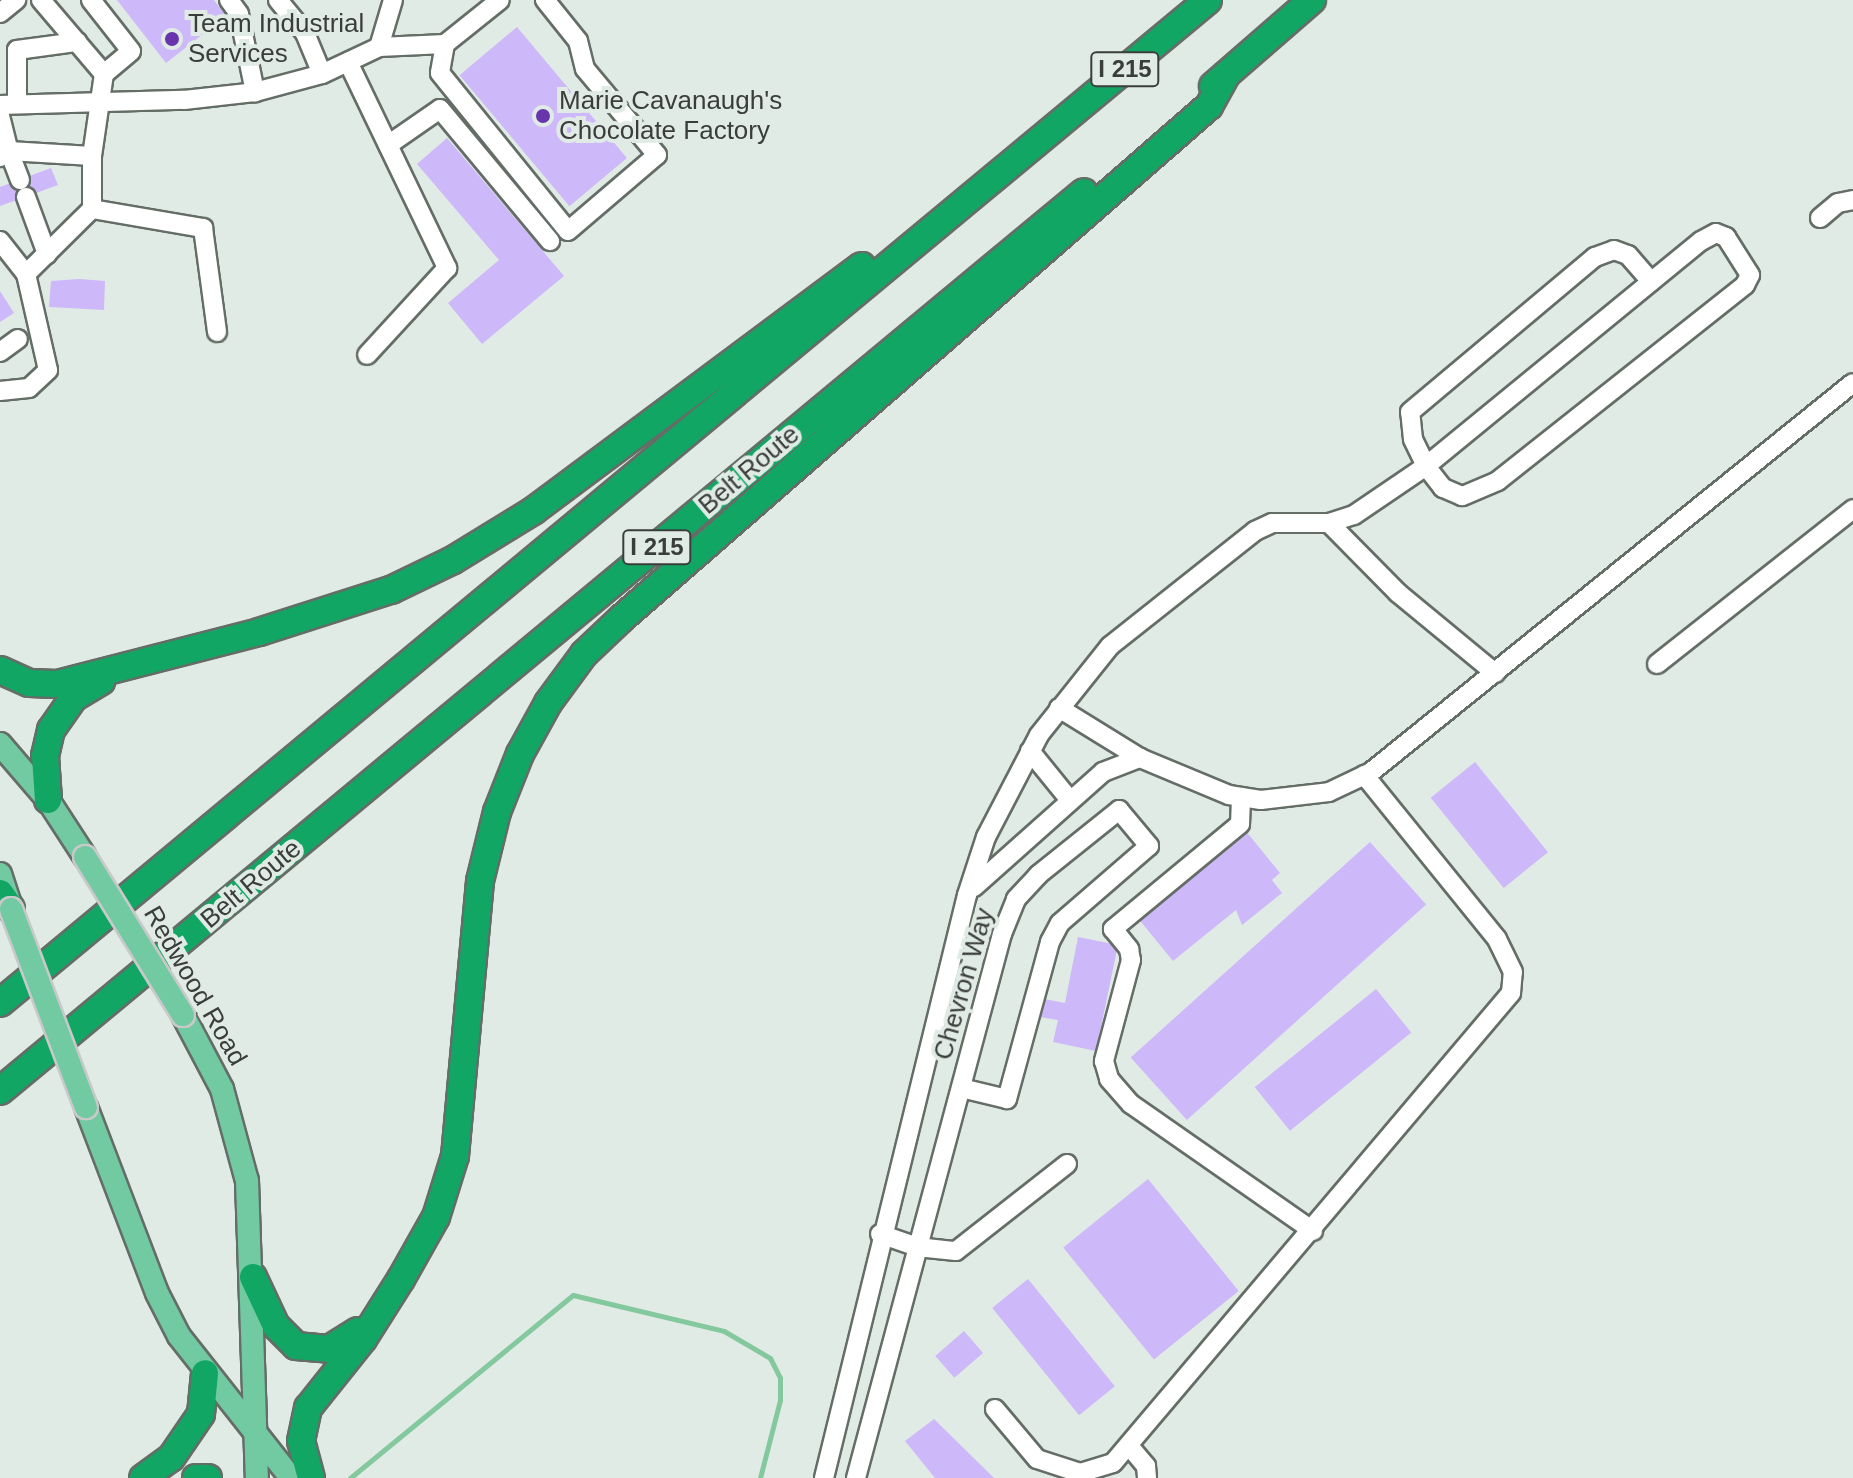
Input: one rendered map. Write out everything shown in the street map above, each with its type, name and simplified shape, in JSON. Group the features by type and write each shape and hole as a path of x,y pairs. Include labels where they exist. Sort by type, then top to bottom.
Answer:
{"highway":[{"name":"I 215","path":"0,1003 1208,0"},
{"name":"Belt Route","path":"0,1091 1226,75 1312,0"},
{"path":"311,1478 301,1441 308,1408 363,1339 436,1217 455,1156 480,881 497,812 520,754 548,703 584,654 622,618 1209,106 1226,75"},
{"path":"0,670 47,685 125,669 391,590 467,552 533,511 951,200 1020,157"},
{"path":"48,800 45,756 58,714 81,691 125,669"},
{"path":"253,1277 278,1330 307,1350 346,1342 388,1298"},
{"path":"143,1478 171,1458 201,1414 205,1373"},
{"path":"196,1478 208,1478"}],"main road":[{"name":"Redwood Road","path":"0,744 48,800 85,857 183,1015 222,1089 241,1148 253,1277 257,1478"},
{"path":"0,874 6,901 157,1293 205,1373 291,1478"}],"street":[{"path":"0,13 16,0"},
{"path":"41,0 104,74"},
{"path":"26,274 92,209 92,156 104,74 131,51 91,0"},
{"path":"229,0 239,14 255,92"},
{"path":"278,0 305,33 322,74"},
{"path":"77,42 17,50 8,103 255,92 322,74 379,47 445,44 500,0"},
{"path":"445,44 440,73 568,231 657,155 585,69 578,41 545,0"},
{"path":"379,47 393,1"},
{"path":"348,62 447,268 367,355"},
{"path":"388,145 440,109 550,241"},
{"path":"0,116 5,154 23,188 47,254"},
{"path":"5,154 92,156"},
{"path":"1820,218 1838,203 1853,200"},
{"path":"92,209 203,228 217,332"},
{"path":"824,1478 880,1234 967,895 986,837 1030,751 1059,708 1110,646 1255,531 1289,520 1329,523 1354,515 1426,466 1651,281 1716,233 1736,247 1750,275 1745,285 1498,481 1462,496 1443,488 1426,466 1410,412 1595,257 1614,250 1628,255 1651,281"},
{"path":"0,241 26,274 48,370 29,388 3,392"},
{"path":"0,352 18,339"},
{"path":"1059,708 1140,758 1196,784 1241,797 1292,799 1329,792 1364,775 1495,673 1853,383"},
{"path":"1657,664 1853,509"},
{"path":"1329,523 1398,593 1495,673"},
{"path":"1030,751 1069,799"},
{"path":"967,895 1069,799 1103,772 1140,758"},
{"path":"995,1409 1037,1459 1080,1473 1108,1471 1511,993 1513,972 1497,939 1364,775"},
{"path":"1241,797 1240,824 1113,929 1131,960 1104,1061 1109,1079 1131,1104 1313,1231"},
{"name":"Chevron Way","path":"856,1478 1002,934 1016,899 1119,810 1149,846 1055,933 1007,1099 961,1088"},
{"path":"880,1234 917,1247 956,1251 1067,1164"},
{"path":"1130,1447 1146,1466 1147,1478"}],"building":[{"name":"Team Industrial Services","path":"117,0 214,0 226,16 166,63"},
{"name":"Marie Cavanaugh's Chocolate Factory","path":"517,27 627,158 569,206 460,75"},
{"path":"447,138 564,276 482,344 448,303 499,260 417,164"},
{"path":"51,168 58,185 0,206 0,187"},
{"path":"51,281 105,281 104,310 49,307"},
{"path":"0,291 14,313 0,322"},
{"path":"1475,762 1548,852 1504,888 1431,798"},
{"path":"1245,830 1280,873 1272,880 1282,893 1242,925 1236,910 1173,961 1137,917"},
{"path":"1370,842 1426,904 1187,1120 1131,1057"},
{"path":"1078,937 1118,945 1096,1051 1053,1042 1058,1020 1040,1017 1044,999 1065,1003"},
{"path":"1376,989 1411,1033 1290,1131 1255,1087"},
{"path":"1148,1179 1239,1291 1154,1360 1063,1248"},
{"path":"1028,1279 1115,1386 1079,1415 992,1308"},
{"path":"964,1331 983,1353 954,1378 935,1356"},
{"path":"934,1419 994,1478 935,1478 905,1441"}],"waterway":[{"path":"350,1478 573,1295 724,1331 770,1358 780,1378 780,1400 760,1478"}],"place":[{"name":"Team Industrial Services","path":"172,39"},
{"name":"Marie Cavanaugh's Chocolate Factory","path":"543,116"}]}
